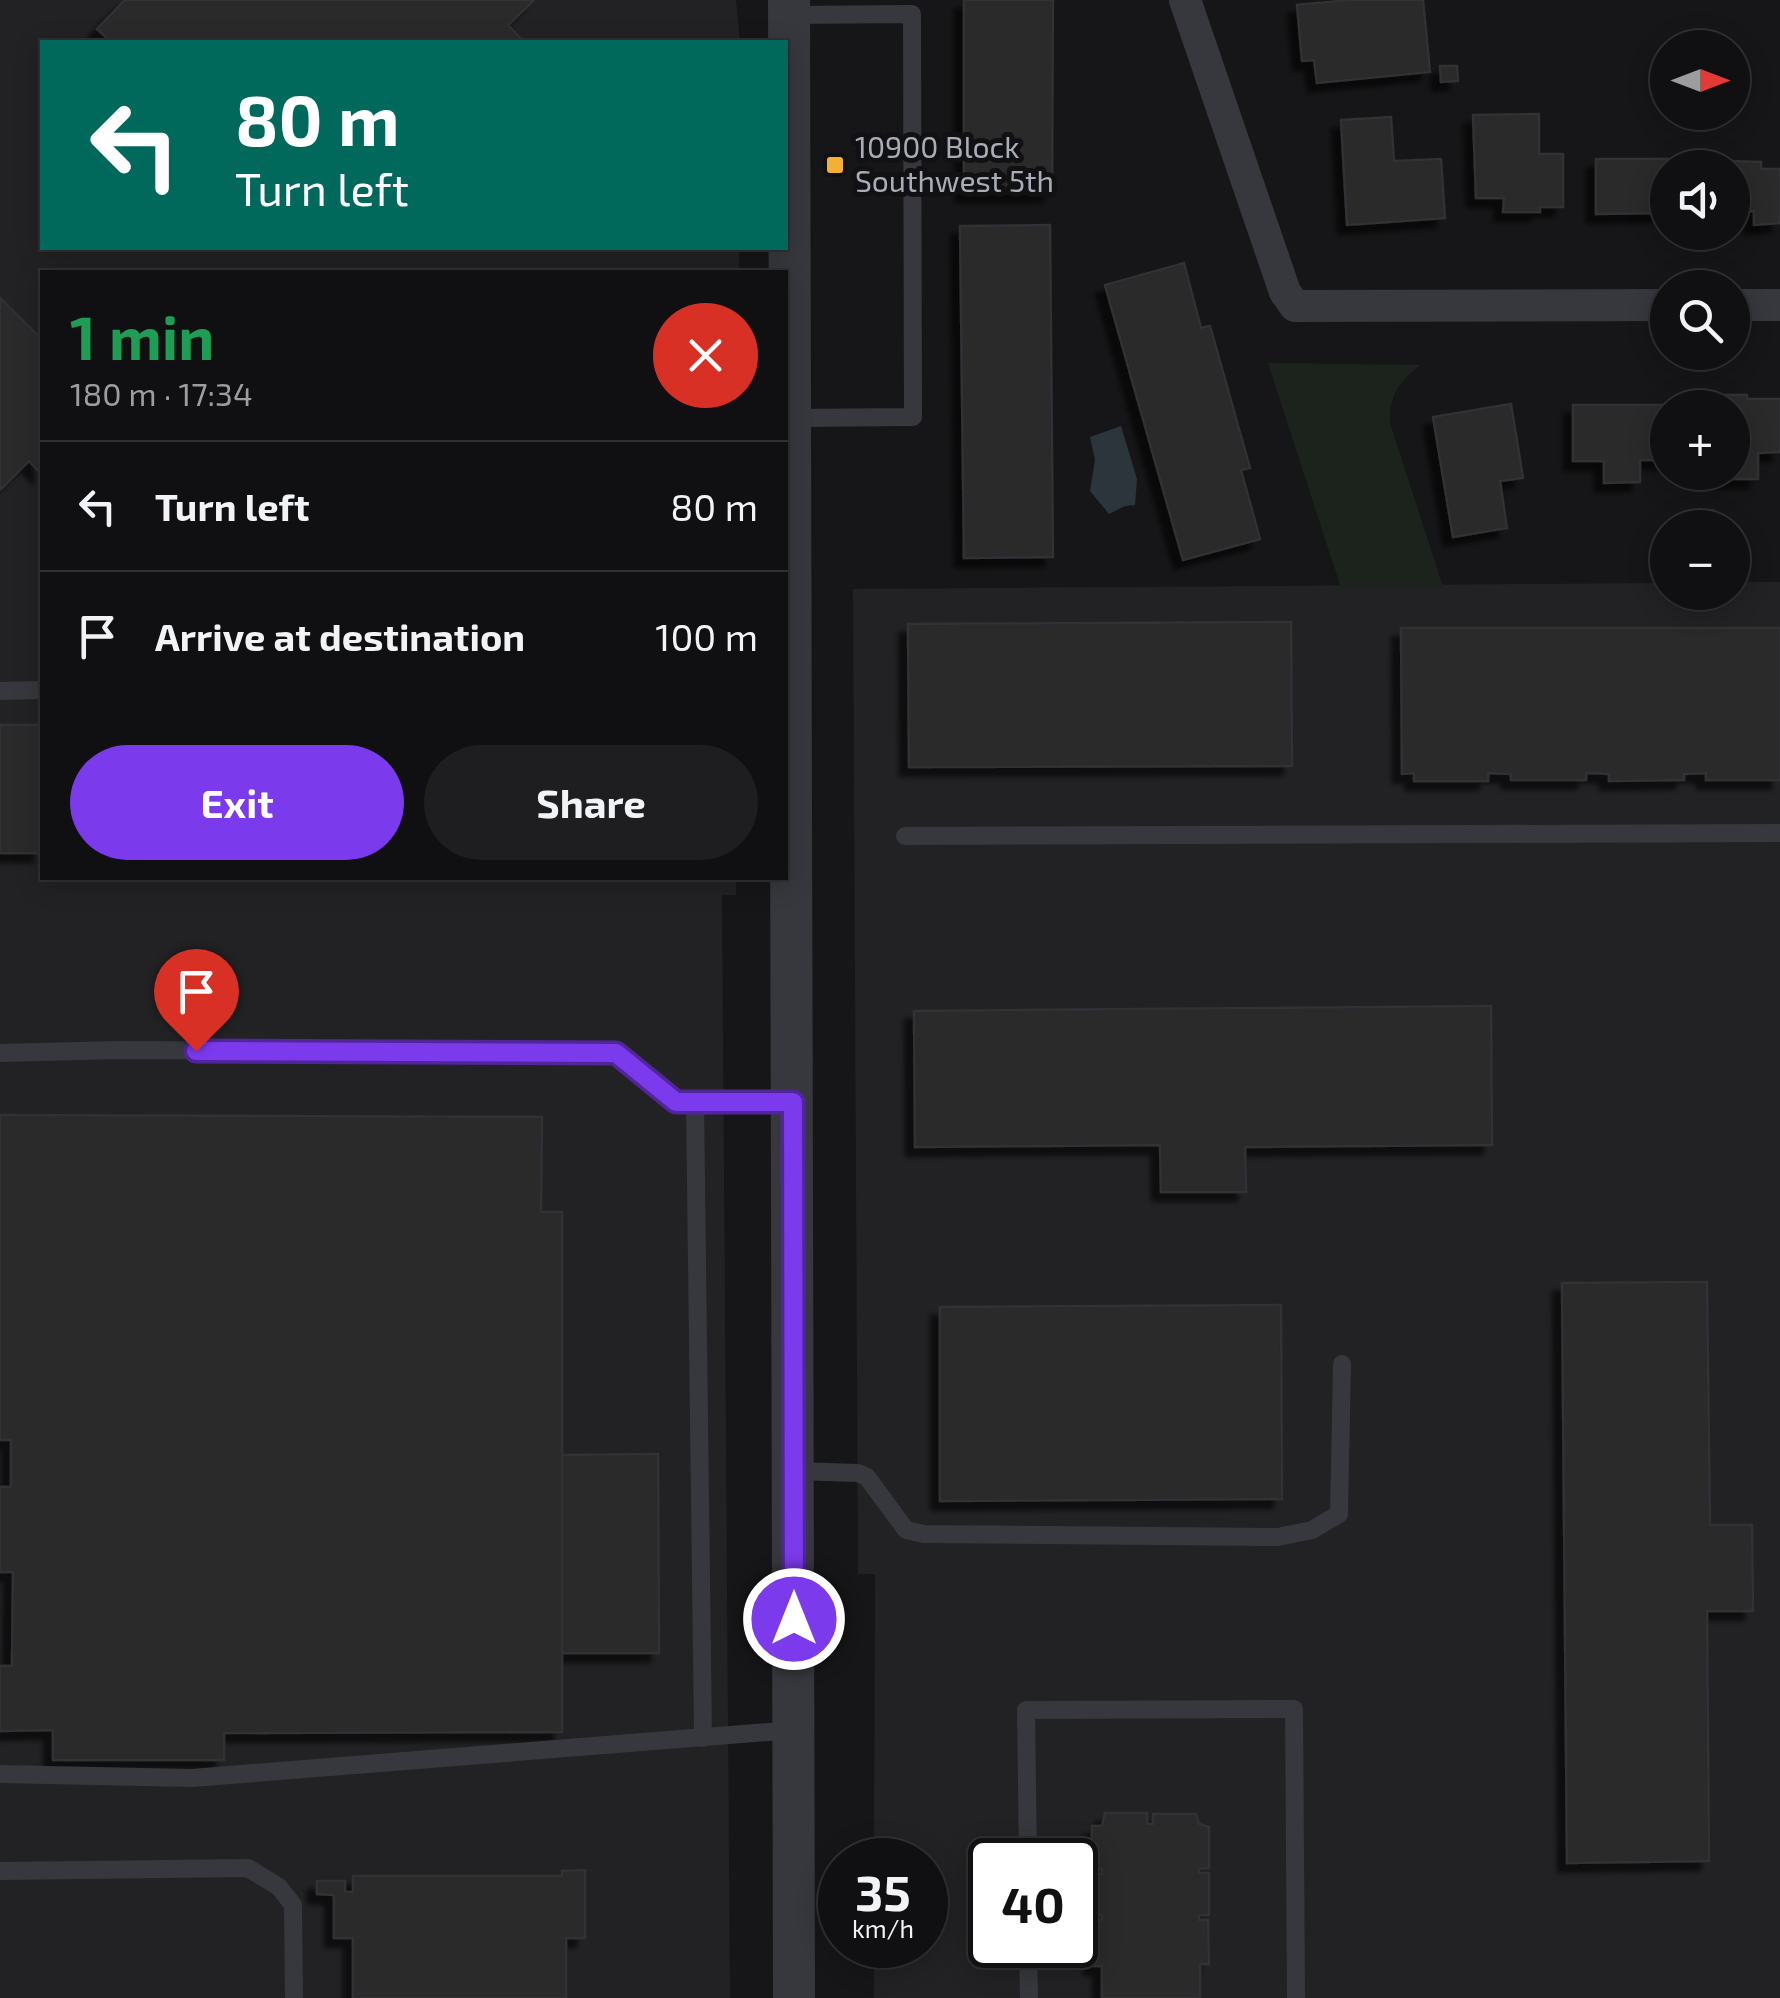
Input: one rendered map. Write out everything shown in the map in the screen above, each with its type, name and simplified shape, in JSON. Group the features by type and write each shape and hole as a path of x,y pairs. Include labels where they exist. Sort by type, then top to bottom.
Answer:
{"street":[{"path":"1186,0 1285,292 1295,306 1650,305"},
{"path":"789,8 794,1998"},
{"path":"1750,305 1780,305"}],"lane":[{"path":"789,8 912,14 913,416 791,418"},
{"path":"0,691 40,690"},
{"path":"905,836 1780,833"},
{"path":"0,1053 616,1053 676,1102 793,1102"},
{"path":"696,1102 703,1738"},
{"path":"794,1472 858,1474 867,1478 906,1530 924,1534 1278,1538 1312,1530 1339,1514 1342,1364"},
{"path":"1028,1838 1026,1710 1294,1709 1296,1998"},
{"path":"0,1774 192,1778 794,1730"},
{"path":"0,1871 248,1868 279,1888 293,1906 294,1998"},
{"path":"1028,1968 1028,1998"}],"shaded area":[{"path":"0,0 736,0 740,40 40,40 40,250 739,250 739,270 40,270 40,880 736,880 736,895 722,895 730,1998 0,1998"},
{"path":"1268,363 1421,365 1397,390 1390,423 1443,587 1341,588"},
{"path":"1121,426 1137,479 1135,505 1109,514 1090,491 1095,460 1090,437"},
{"path":"1750,582 1780,582 1780,1998 874,1998 874,1968 948,1968 948,1838 874,1838 875,1574 858,1574 853,589 1650,583 1650,610 1750,610"}],"building":[{"path":"125,0 534,0 508,25 522,40 109,40 97,29"},
{"path":"964,0 1053,0 1052,193 964,193"},
{"path":"1423,0 1430,72 1317,83 1314,60 1302,61 1297,5"},
{"path":"1440,66 1457,66 1458,81 1441,82"},
{"path":"1539,114 1539,154 1563,154 1563,207 1540,207 1540,212 1503,212 1504,198 1476,198 1473,115"},
{"path":"1391,117 1394,161 1441,159 1445,218 1347,225 1341,120"},
{"path":"1596,159 1650,159 1650,213 1596,214"},
{"path":"1750,162 1761,162 1761,169 1780,169 1780,223 1754,225 1754,211 1750,211"},
{"path":"1050,225 1053,557 964,558 960,226"},
{"path":"1184,263 1201,328 1210,326 1250,468 1241,470 1260,539 1183,560 1105,285"},
{"path":"0,298 40,338 40,473 29,461 0,490"},
{"path":"1750,399 1780,399 1780,452 1758,453 1758,479 1750,479"},
{"path":"1511,404 1523,478 1500,481 1507,528 1453,537 1433,417"},
{"path":"1573,405 1650,405 1650,460 1640,460 1640,482 1604,483 1604,461 1573,461"},
{"path":"1291,622 1292,766 909,767 908,624"},
{"path":"1401,628 1780,628 1780,780 1706,780 1706,773 1684,774 1684,780 1609,781 1609,774 1586,773 1586,780 1511,780 1511,774 1488,773 1488,781 1414,781 1414,773 1402,774"},
{"path":"0,725 40,725 40,853 0,853"},
{"path":"1491,1006 1492,1145 1245,1147 1246,1192 1161,1192 1160,1145 915,1147 914,1011"},
{"path":"0,1115 542,1117 541,1212 562,1212 562,1732 224,1733 224,1760 53,1760 53,1730 0,1731 0,1666 12,1666 13,1572 0,1572 0,1487 11,1487 11,1440 0,1440"},
{"path":"1707,1282 1710,1525 1752,1525 1753,1611 1707,1611 1709,1861 1567,1863 1562,1283"},
{"path":"1281,1305 1282,1499 940,1501 940,1307"},
{"path":"658,1454 659,1653 562,1653 562,1455"},
{"path":"1105,1813 1147,1813 1147,1824 1153,1824 1153,1814 1196,1814 1199,1824 1209,1827 1209,1868 1199,1869 1199,1873 1209,1873 1209,1915 1199,1915 1199,1920 1208,1920 1209,1964 1200,1964 1200,1998 1102,1998 1098,1874 1102,1874 1102,1869 1098,1869 1098,1838 1092,1838 1092,1826 1102,1826"},
{"path":"585,1870 585,1938 566,1938 566,1998 353,1998 353,1938 334,1938 334,1895 317,1894 317,1881 345,1881 345,1892 353,1892 353,1876 562,1876 562,1871"}],"place":[{"name":"10900 Block Southwest 5th","path":"835,165"}],"route":[{"path":"196,1051 616,1053 676,1102 793,1102 794,1619"}]}
